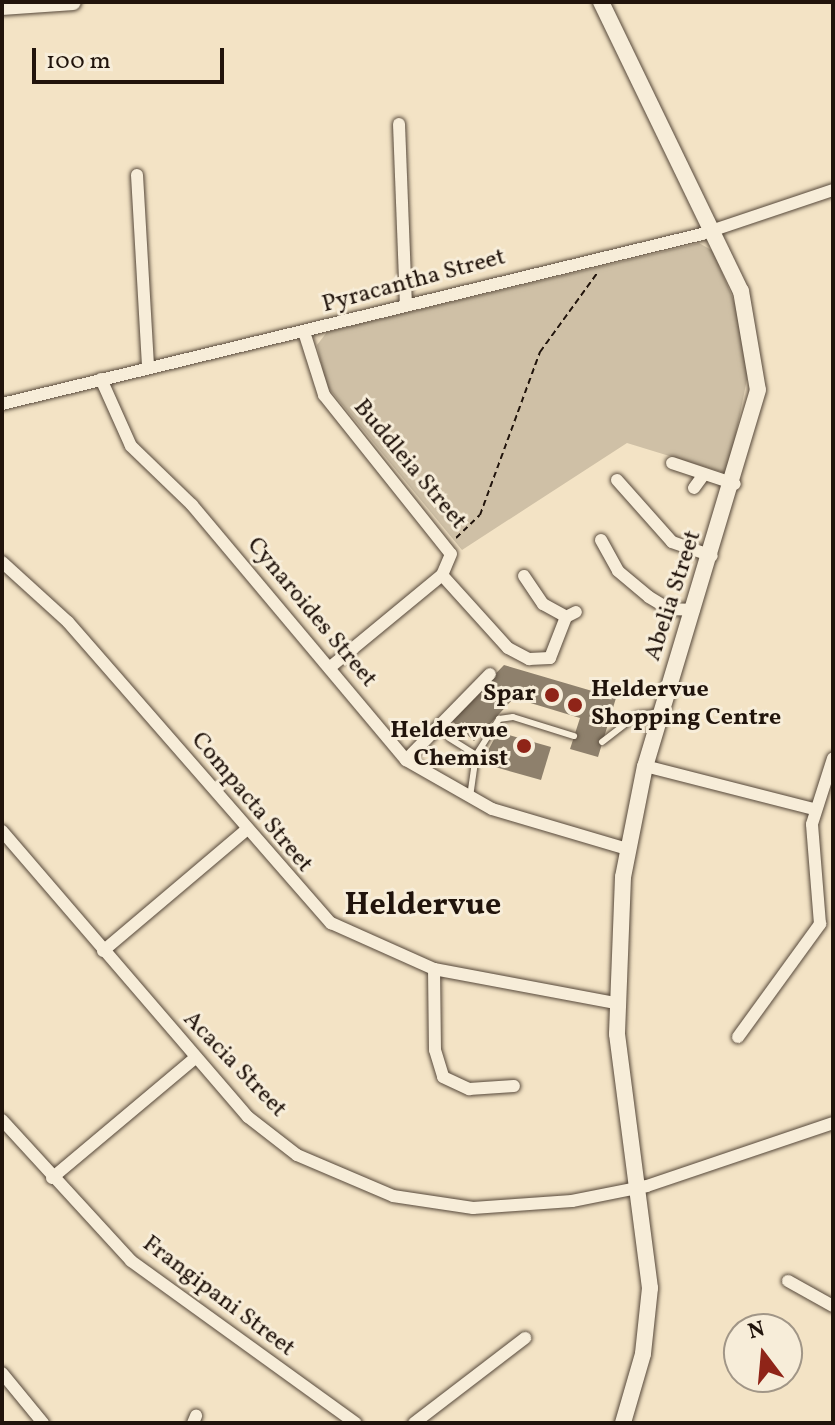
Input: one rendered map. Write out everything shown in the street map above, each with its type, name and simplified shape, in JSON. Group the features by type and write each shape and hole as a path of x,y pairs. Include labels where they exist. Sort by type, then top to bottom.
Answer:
{"street":[{"path":"2,7 73,2"},
{"name":"Abelia Street","path":"601,2 715,230 756,354 754,420 645,766 627,849 616,1003 649,1310 623,1423"},
{"path":"399,124 406,305"},
{"path":"137,175 148,366"},
{"name":"Pyracantha Street","path":"2,404 148,366 305,335 406,305 715,230 833,190"},
{"name":"Buddleia Street","path":"305,335 324,395 449,544 442,575"},
{"name":"Cynaroides Street","path":"101,379 131,446 192,505 406,760 470,799 627,849"},
{"path":"672,463 735,484"},
{"path":"694,488 704,474"},
{"path":"617,480 672,542 712,556"},
{"path":"601,540 618,571 649,597 669,609 694,610"},
{"name":"Compacta Street","path":"2,562 68,622 245,831 331,923 434,969 616,1003"},
{"path":"329,668 442,575 508,648 529,659 553,655 571,615 543,604 524,576"},
{"path":"406,760 490,674"},
{"path":"738,1037 827,926 813,901 814,809 833,758"},
{"path":"645,766 814,809"},
{"name":"Acacia Street","path":"2,831 194,1059 248,1117 297,1155 393,1196 473,1208 636,1189 833,1123"},
{"path":"103,951 245,831"},
{"path":"434,969 439,1071 469,1089 514,1086"},
{"path":"52,1178 194,1059"},
{"name":"Frangipani Street","path":"2,1120 110,1243 178,1301 356,1423"},
{"path":"788,1281 833,1306"},
{"path":"414,1423 525,1338"},
{"path":"2,1373 43,1423"}],"lane":[{"path":"602,742 637,715 661,713"},
{"path":"470,799 476,755 508,716 574,736"},
{"path":"449,738 476,755"}],"path":[{"path":"449,544 480,515 540,352 610,256"}],"shaded area":[{"path":"699,243 713,251 736,306 748,374 728,474 627,443 462,550 326,385 317,345 327,332"}],"building":[{"name":"Heldervue Shopping Centre","path":"504,665 616,698 598,757 570,749 580,718 514,698 474,741 451,720"},
{"path":"498,732 551,747 541,780 481,763"}],"place":[{"name":"Spar","path":"552,695"},
{"name":"Heldervue Shopping Centre","path":"575,705"},
{"name":"Heldervue Chemist","path":"524,746"}],"district":[{"name":"Heldervue","path":"423,906"}]}
